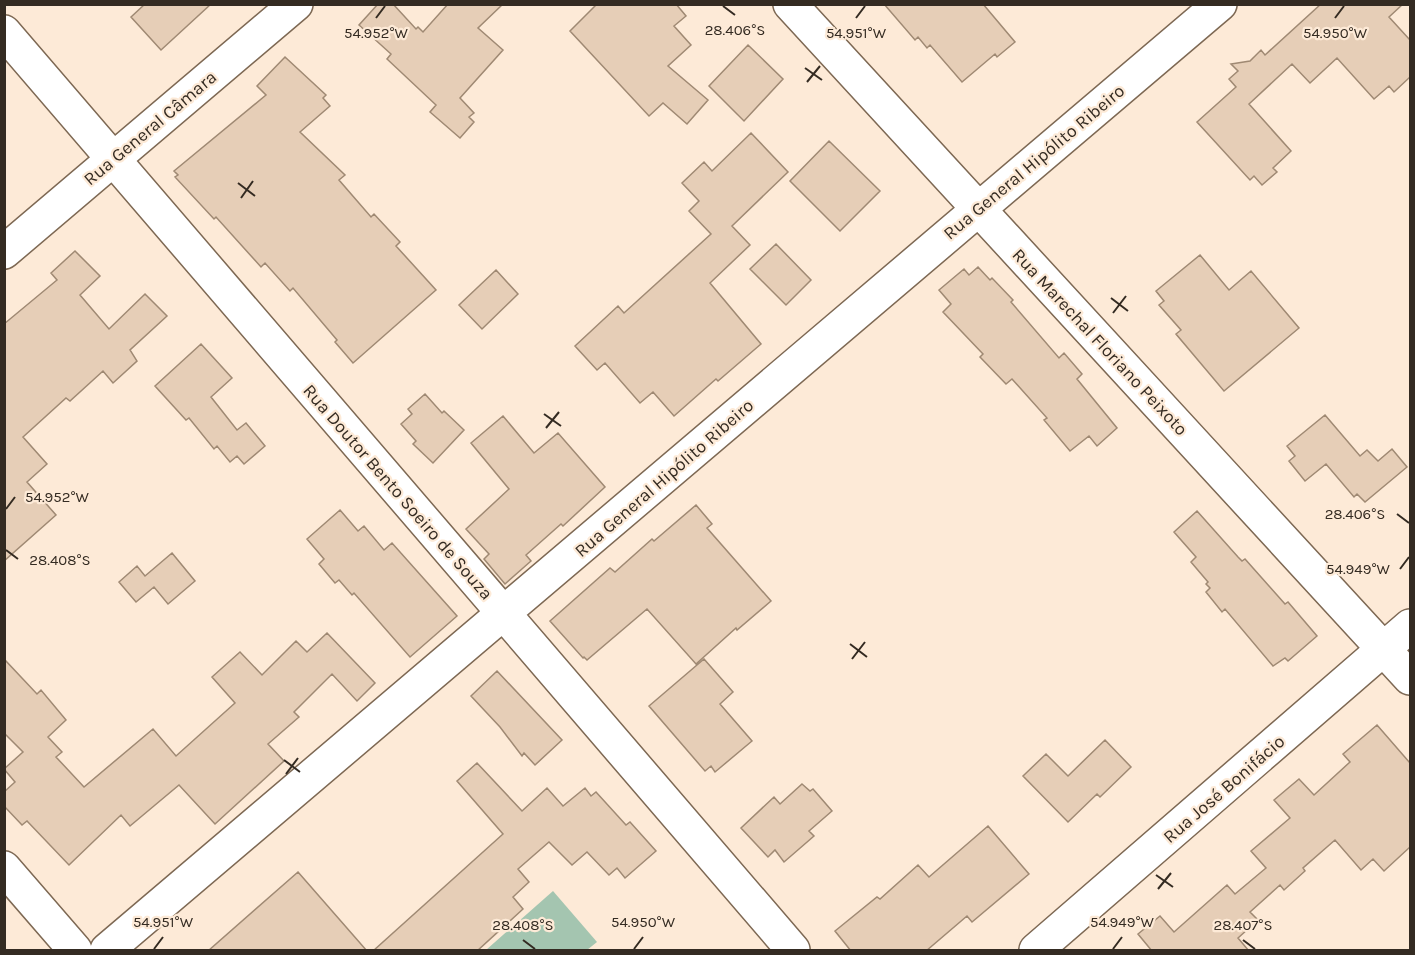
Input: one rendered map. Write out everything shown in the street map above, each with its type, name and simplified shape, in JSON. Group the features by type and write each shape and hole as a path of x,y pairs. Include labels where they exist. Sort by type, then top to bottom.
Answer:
{"street":[{"name":"Rua General Câmara","path":"4,252 296,4"},
{"name":"Rua Marechal Floriano Peixoto","path":"790,4 1410,678"},
{"name":"Rua General Hipólito Ribeiro","path":"108,951 1220,4"},
{"name":"Rua Doutor Bento Soeiro de Souza","path":"4,32 793,951"},
{"name":"Rua José Bonifácio","path":"1036,951 1410,626"},
{"path":"4,868 75,951"}],"green space":[{"path":"553,891 597,942 587,950 486,950"}],"building":[{"path":"145,4 211,4 161,50 131,17"},
{"path":"378,4 393,4 416,29 418,27 423,32 448,4 503,4 478,28 503,50 460,98 474,113 469,117 474,122 460,138 430,112 436,105 387,59 391,54 359,25"},
{"path":"597,4 676,4 686,16 674,26 691,45 668,66 708,100 687,124 663,103 649,116 570,31"},
{"path":"884,4 983,4 1015,42 997,57 995,54 962,82 930,45 927,48 918,37 915,40"},
{"path":"1321,4 1403,4 1389,17 1410,40 1410,77 1394,92 1389,86 1374,99 1337,58 1310,83 1292,64 1249,104 1291,151 1273,168 1277,172 1262,185 1254,176 1250,180 1197,122 1236,87 1229,79 1238,71 1231,64 1250,61 1261,50 1265,55"},
{"path":"748,45 783,79 744,121 709,86"},
{"path":"285,57 326,95 323,98 330,106 300,132 345,175 339,180 371,217 374,214 400,242 396,246 436,290 353,363 335,342 337,340 293,288 290,291 265,263 261,267 216,217 214,219 175,177 178,175 174,171 266,95 257,86"},
{"path":"751,133 788,172 732,226 750,245 710,283 761,344 674,416 653,392 640,403 605,363 597,370 575,346 618,306 624,313 711,234 689,211 699,201 682,183 704,162 712,171"},
{"path":"829,141 880,191 840,231 790,181"},
{"path":"776,244 811,280 786,305 750,269"},
{"path":"75,251 100,276 80,295 109,329 145,294 167,316 130,350 137,361 113,383 103,371 70,401 66,398 23,437 47,464 27,482 56,515 4,561 4,324 57,280 51,273"},
{"path":"1200,255 1229,290 1251,271 1299,328 1224,391 1176,334 1181,330 1159,305 1164,301 1156,291"},
{"path":"978,267 1013,300 1011,302 1059,358 1064,353 1082,374 1077,379 1117,428 1097,446 1089,436 1070,451 1044,420 1047,418 1012,379 1006,384 980,357 983,354 943,312 951,304 939,290 964,269 969,275"},
{"path":"496,270 518,294 482,329 459,305"},
{"path":"201,344 232,378 211,397 237,430 246,423 265,446 244,464 237,456 230,462 217,446 214,449 189,418 186,420 155,386"},
{"path":"425,394 442,413 444,411 464,430 433,463 413,444 416,441 401,424 412,414 408,409"},
{"path":"1325,415 1360,456 1367,450 1378,461 1392,449 1407,467 1365,502 1357,494 1354,497 1326,464 1305,481 1289,461 1295,456 1287,446"},
{"path":"503,416 534,453 558,433 605,487 563,526 561,524 526,555 531,561 505,584 484,559 489,554 466,529 509,489 471,443"},
{"path":"696,505 712,524 707,528 771,601 737,630 736,628 696,664 647,609 587,660 583,658 550,621 610,568 615,572 652,539 654,541"},
{"path":"340,510 358,531 364,526 384,550 392,543 457,616 410,657 354,593 352,595 339,580 335,583 319,564 324,559 307,539"},
{"path":"1197,511 1242,561 1245,559 1285,604 1288,602 1317,636 1288,661 1285,658 1273,666 1225,609 1222,612 1206,592 1210,588 1206,584 1208,582 1191,562 1196,557 1174,532"},
{"path":"172,553 195,581 168,604 154,587 136,602 119,582 137,566 145,576"},
{"path":"327,633 375,683 357,701 332,674 294,712 299,717 268,744 284,761 215,824 179,785 130,826 121,815 69,865 27,821 22,825 4,806 4,792 15,782 4,769 23,752 4,733 4,659 37,694 41,690 66,720 48,737 62,752 56,757 84,787 153,729 176,756 235,703 212,677 240,652 262,675 296,641 307,652"},
{"path":"704,659 733,692 720,704 752,741 715,772 711,766 705,771 649,706"},
{"path":"497,671 562,740 535,765 524,753 522,756 500,727 471,696"},
{"path":"1377,725 1410,763 1410,847 1384,871 1373,859 1361,870 1335,840 1303,868 1305,871 1284,890 1280,885 1250,912 1258,920 1238,938 1249,951 1152,951 1138,934 1160,916 1174,932 1227,885 1235,894 1266,868 1251,851 1290,818 1274,800 1299,779 1314,795 1350,762 1343,754"},
{"path":"1105,740 1131,767 1100,797 1097,794 1068,822 1023,776 1046,754 1068,776"},
{"path":"477,763 522,811 547,788 563,806 585,788 591,796 596,792 626,825 630,822 656,851 625,878 617,868 609,875 587,852 572,865 549,842 518,869 529,882 513,897 523,909 477,951 373,951 503,834 457,781"},
{"path":"802,784 810,791 813,789 832,811 809,831 814,836 784,862 775,850 768,857 741,828 774,797 780,804"},
{"path":"988,826 1029,874 972,922 967,916 926,951 851,951 835,931 877,897 880,899 918,865 929,877"},
{"path":"298,872 367,951 208,951"}]}
